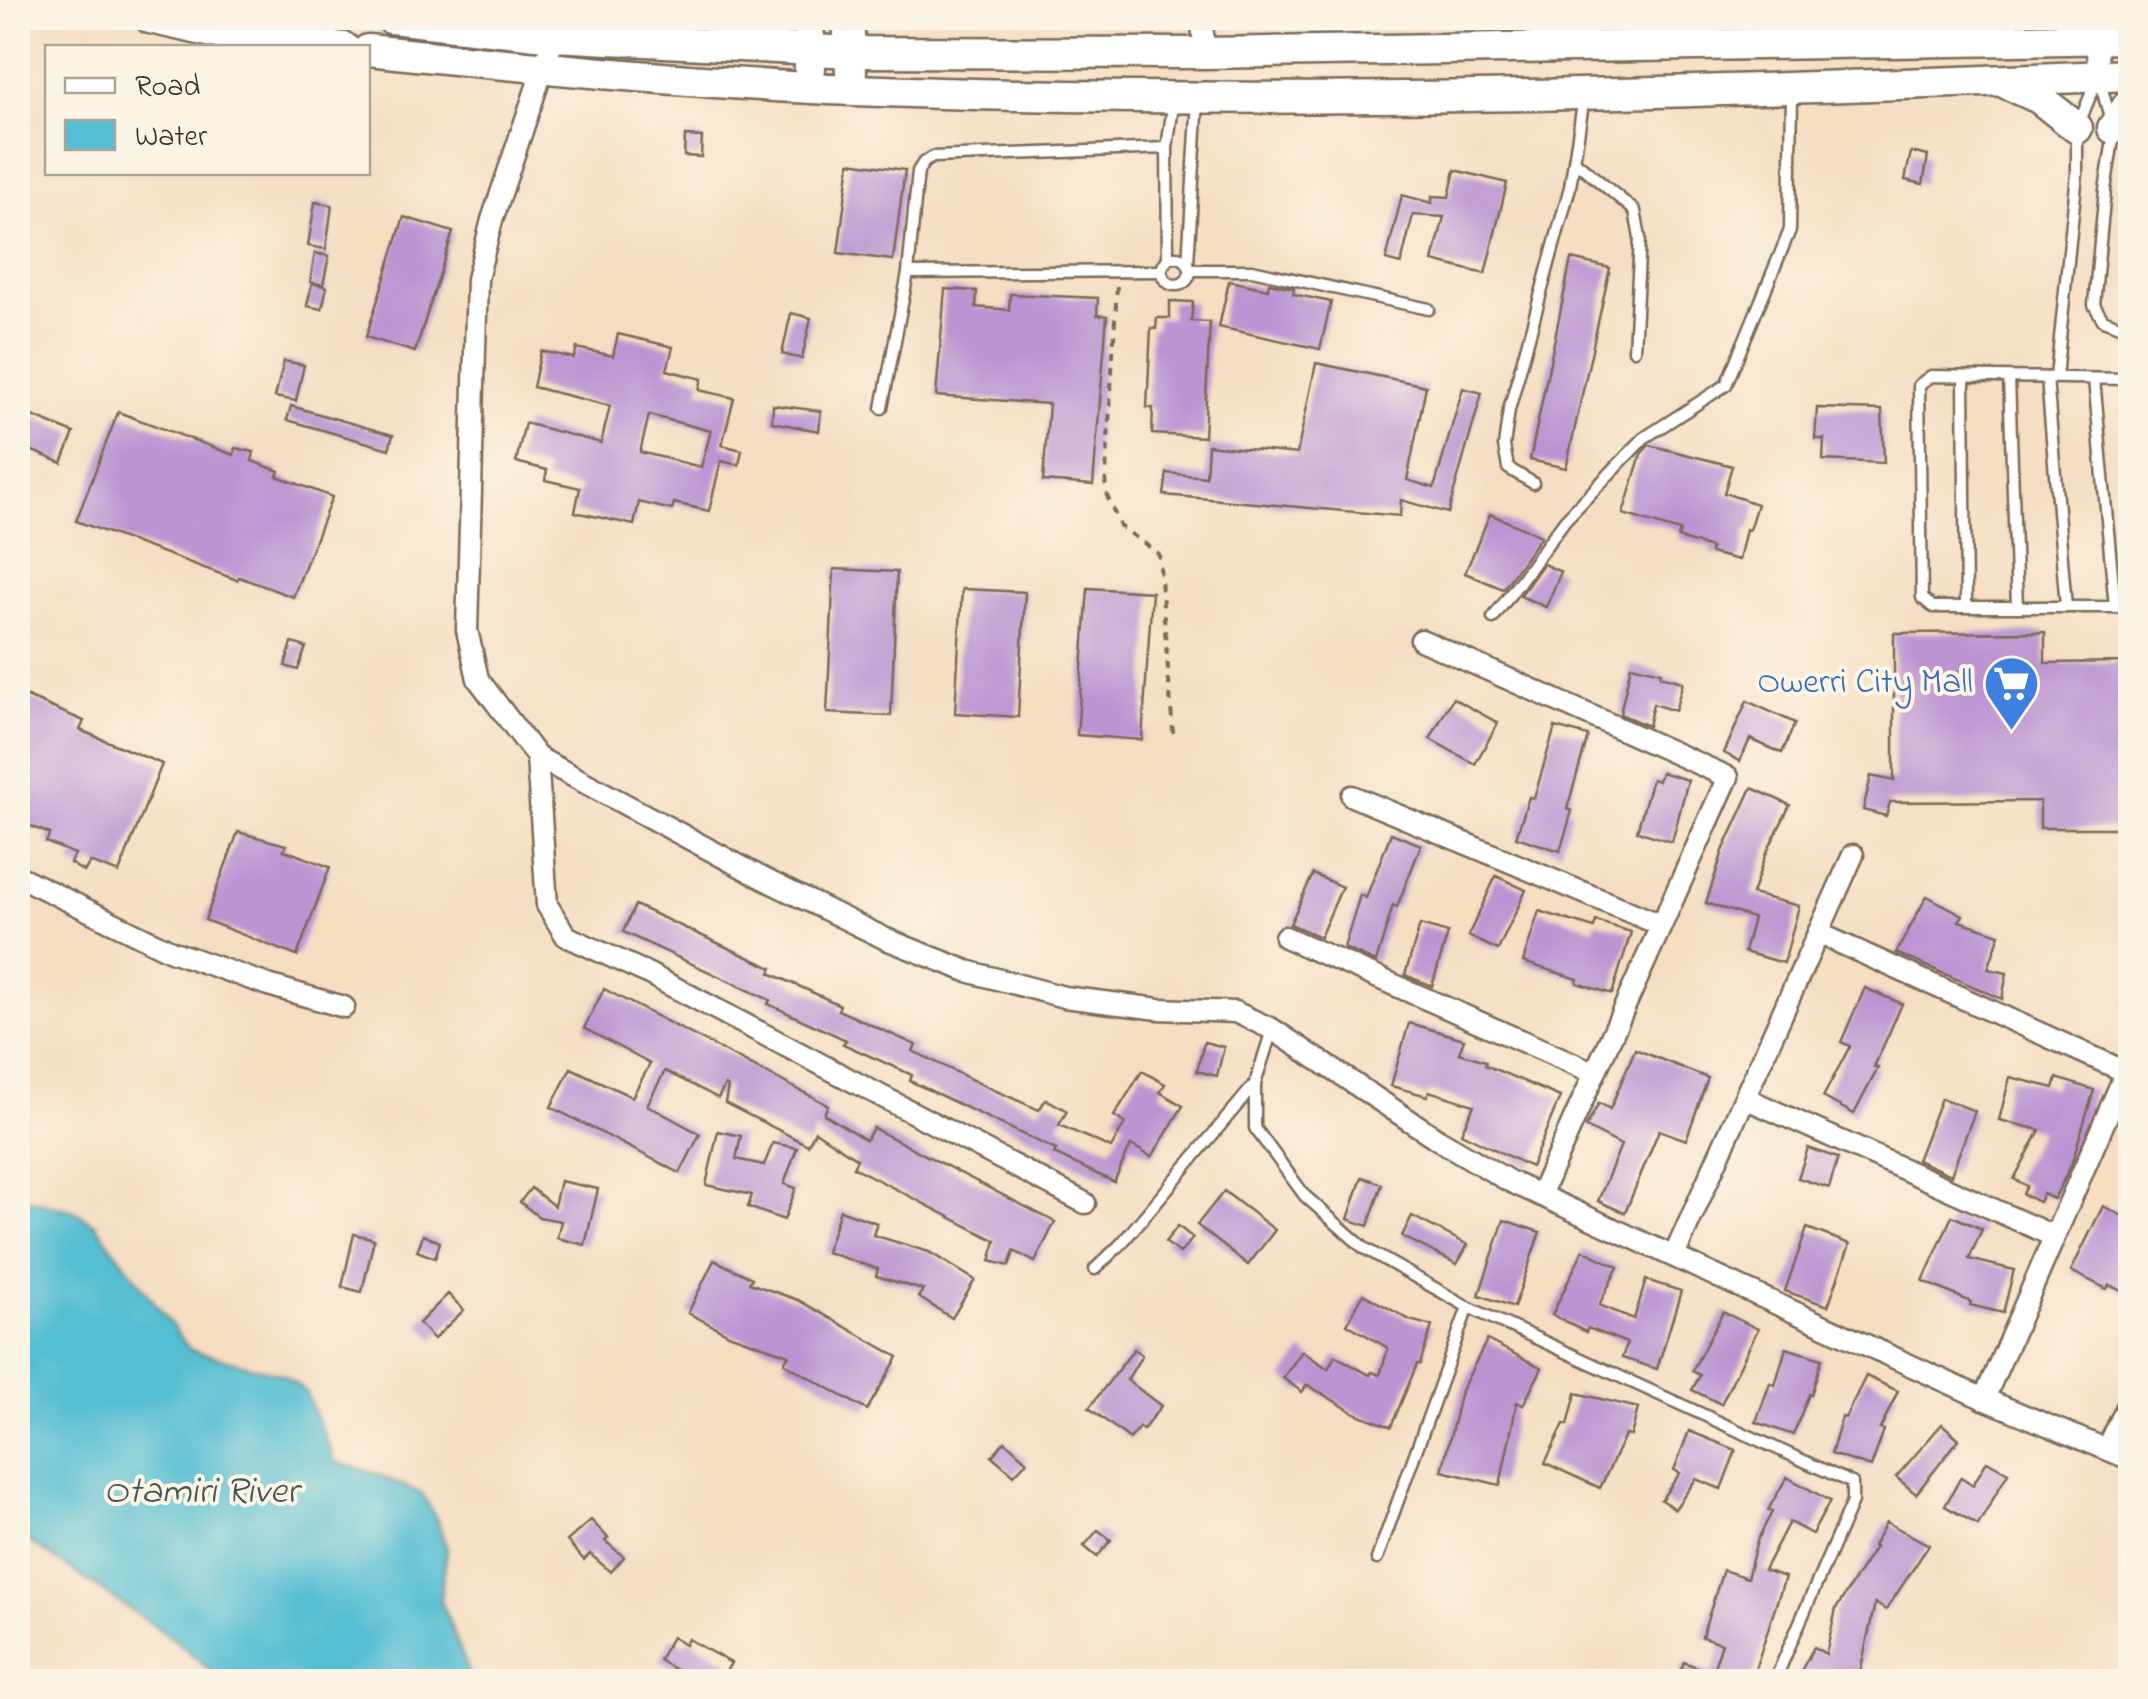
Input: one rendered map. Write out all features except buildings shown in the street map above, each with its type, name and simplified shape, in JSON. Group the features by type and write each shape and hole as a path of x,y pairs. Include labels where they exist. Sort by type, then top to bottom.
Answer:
{"main road":[{"path":"150,18 226,35 317,45"},
{"path":"391,18 554,36 851,52 1204,53 2014,42 2096,28 2130,38"},
{"path":"808,18 811,87"},
{"path":"848,18 851,90"},
{"path":"2014,42 2054,18"},
{"path":"370,50 851,90 1186,98 1792,88 2130,75"},
{"path":"1997,79 2038,98 2077,128"}],"street":[{"path":"1202,18 1204,53"},
{"path":"2096,28 2098,76"},
{"path":"554,36 492,220 477,279 466,630 478,679 537,756 783,888 886,939 968,971 1064,997 1159,1009 1236,1012 1272,1029 1439,1140 1540,1195 1984,1399 2130,1459"},
{"path":"1422,640 1728,777 1540,1195"},
{"path":"537,756 547,906 566,936 664,982 1085,1203"},
{"path":"1352,796 1661,924"},
{"path":"1674,1256 1853,855"},
{"path":"18,876 171,951 268,985 344,1006"},
{"path":"1818,933 2126,1072 1984,1399"},
{"path":"1286,937 1594,1073"},
{"path":"1745,1098 2053,1236"},
{"path":"2107,1449 2130,1401"}],"lane":[{"path":"2098,76 2122,115 2094,305 2103,320 2130,330"},
{"path":"2066,607 2051,378 2077,174 2077,128 2098,76"},
{"path":"1494,618 1565,520 1644,438 1726,385 1790,230 1792,88"},
{"path":"1533,482 1508,468 1504,446 1509,410 1576,162 1585,91"},
{"path":"1168,259 1167,148 1186,98"},
{"path":"1160,270 1164,279 1177,285 1184,283 1189,266 1186,98"},
{"path":"882,408 908,273 918,171 924,162 933,156 1167,148"},
{"path":"1576,162 1634,212 1640,238 1634,350"},
{"path":"1160,270 1175,256 1189,266 1252,270 1429,309"},
{"path":"908,273 1160,270"},
{"path":"2130,379 1931,376 1919,385 1922,598 1933,607 2130,608"},
{"path":"1964,378 1966,606"},
{"path":"2010,378 2017,607"},
{"path":"2094,379 2116,606"},
{"path":"1272,1029 1256,1084 1255,1128 1305,1196 1364,1248 1468,1307 1852,1483 1852,1502 1774,1682"},
{"path":"1095,1269 1121,1244 1256,1084"},
{"path":"1377,1560 1468,1307"}],"path":[{"path":"1118,272 1105,491 1120,526 1159,554 1173,734"}],"water":[{"name":"Otamiri River","path":"18,1197 74,1211 95,1224 190,1350 284,1375 305,1391 335,1462 374,1473 422,1494 447,1549 440,1599 470,1681 222,1681 174,1639 18,1534"}],"place":[{"name":"Owerri City Mall","path":"2012,732"}]}
